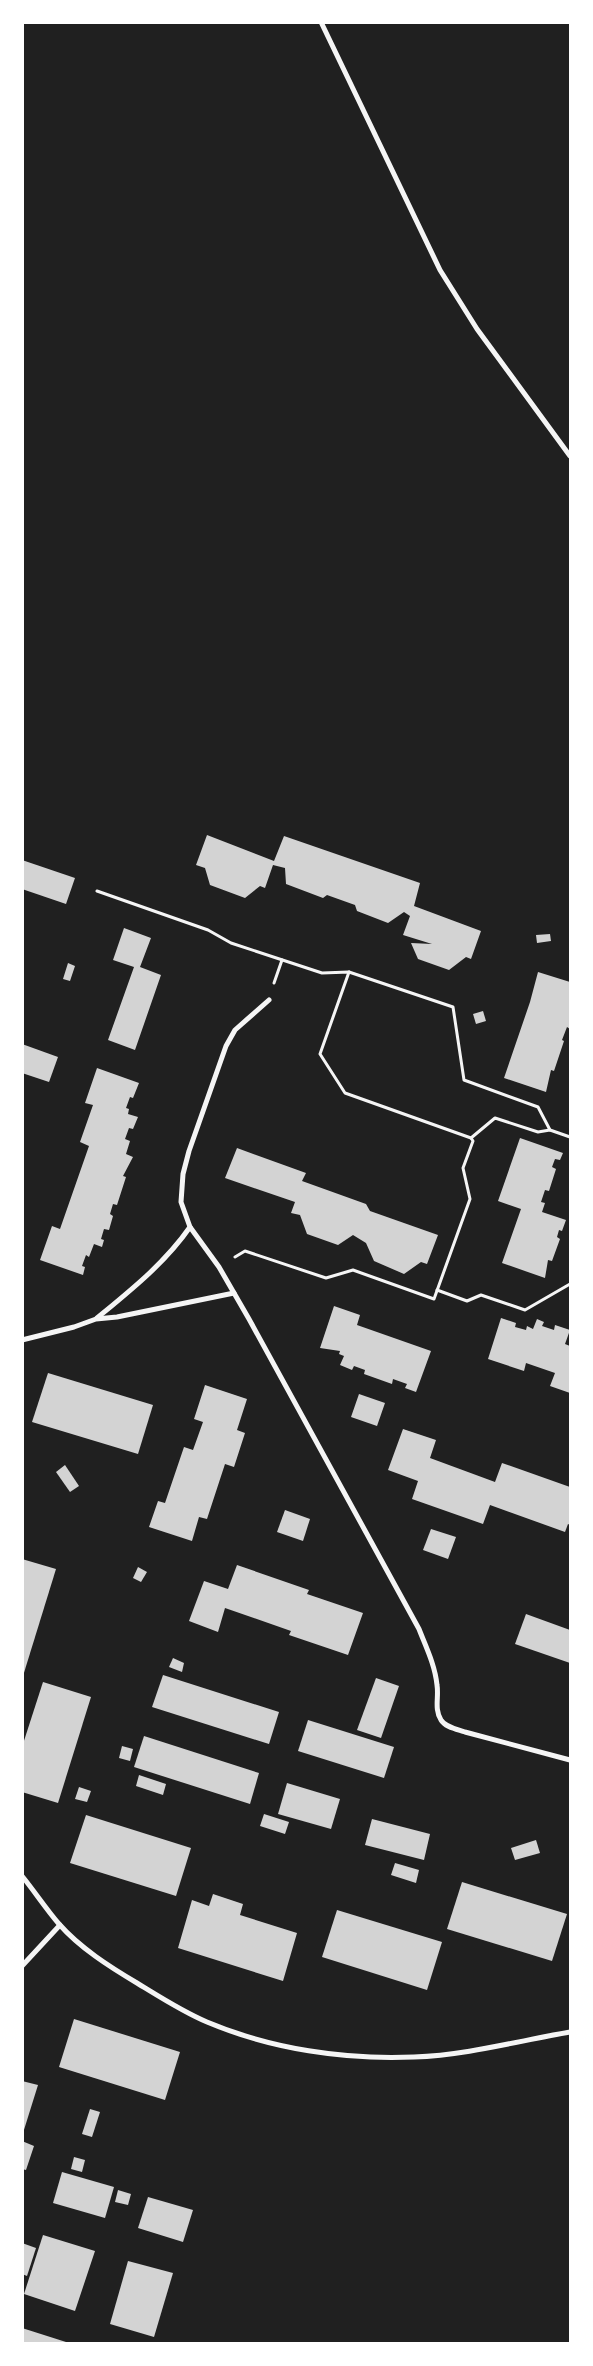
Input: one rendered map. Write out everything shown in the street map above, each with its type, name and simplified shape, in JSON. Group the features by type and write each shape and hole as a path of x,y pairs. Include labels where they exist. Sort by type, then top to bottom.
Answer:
{"street":[{"path":"321,22 440,270 477,329 570,456"},
{"path":"269,1000 235,1030 226,1046 203,1109 183,1174 181,1202 190,1227 219,1266 419,1629 432,1660 437,1686 436,1705 441,1720 448,1726 464,1732 570,1760"},
{"path":"96,1319 142,1281 176,1247 190,1227"},
{"path":"22,1340 74,1327 96,1319 117,1317 234,1293"},
{"path":"22,1876 60,1925 94,1955 182,2010 221,2028 280,2044 332,2054 370,2058 455,2054 570,2032"},
{"path":"22,1966 60,1925"}],"path":[{"path":"97,891 208,930 231,943 322,973 348,972 452,1007 464,1080 538,1107 550,1130"},
{"path":"348,972 320,1054 345,1093 471,1138"},
{"path":"471,1138 495,1118 538,1132 550,1130 570,1137"},
{"path":"219,1266 245,1251 326,1278 353,1270 434,1299 470,1199 463,1168 472,1141 471,1138"},
{"path":"437,1290 467,1301 481,1295 525,1310 570,1284"}],"shaded area":[{"path":"23,23 570,23 570,2343 23,2344"}],"building":[{"path":"207,835 274,861 284,836 420,883 414,906 481,931 471,959 466,957 449,970 418,959 411,943 432,944 403,935 410,916 404,912 388,923 357,911 355,905 327,895 323,898 286,884 285,868 273,865 265,888 260,886 245,898 210,885 205,868 196,865"},
{"path":"22,860 75,878 66,904 22,889"},
{"path":"124,928 151,938 140,967 161,975 135,1050 108,1040 134,967 113,960"},
{"path":"550,934 551,941 537,943 536,935"},
{"path":"68,963 75,966 70,981 63,979"},
{"path":"538,972 570,982 570,1029 567,1027 554,1071 551,1070 546,1092 504,1078 530,1002"},
{"path":"483,1011 486,1021 476,1024 473,1014"},
{"path":"22,1044 58,1057 49,1082 22,1073"},
{"path":"97,1068 139,1083 133,1098 130,1097 126,1108 129,1109 128,1114 138,1117 133,1129 129,1128 125,1139 130,1141 126,1154 133,1157 123,1176 126,1177 117,1205 113,1204 110,1214 113,1216 109,1230 104,1229 101,1239 104,1240 102,1247 94,1244 89,1257 86,1255 82,1266 85,1267 83,1275 40,1260 52,1226 60,1229 89,1146 80,1142 93,1105 85,1103"},
{"path":"520,1138 563,1153 560,1160 555,1159 552,1167 556,1169 549,1191 545,1190 541,1202 545,1203 542,1212 566,1220 562,1231 559,1230 557,1237 560,1239 552,1261 548,1260 545,1278 502,1263 521,1209 498,1201"},
{"path":"237,1148 306,1173 302,1181 366,1204 370,1211 438,1235 427,1264 421,1262 404,1274 374,1261 366,1243 353,1235 338,1245 307,1234 300,1215 291,1213 295,1202 225,1178"},
{"path":"334,1306 360,1315 357,1325 431,1351 416,1392 405,1388 407,1384 393,1379 392,1384 364,1374 365,1370 354,1366 352,1370 340,1365 344,1356 339,1354 340,1351 320,1348"},
{"path":"501,1318 516,1323 515,1327 526,1330 527,1326 533,1329 537,1319 544,1322 542,1326 554,1330 555,1325 570,1330 565,1344 570,1346 570,1393 550,1386 555,1373 526,1363 524,1371 488,1359"},
{"path":"48,1373 153,1405 138,1454 32,1422"},
{"path":"205,1385 247,1399 237,1430 245,1433 234,1467 225,1464 207,1519 199,1517 192,1541 149,1527 158,1501 165,1503 184,1447 193,1450 203,1422 194,1419"},
{"path":"359,1394 385,1403 377,1426 351,1417"},
{"path":"403,1429 436,1440 430,1458 495,1482 502,1463 570,1487 570,1525 568,1524 565,1532 490,1505 483,1524 412,1499 418,1481 388,1470"},
{"path":"65,1465 79,1486 70,1492 56,1472"},
{"path":"285,1510 310,1519 303,1541 277,1532"},
{"path":"431,1529 456,1537 448,1559 423,1550"},
{"path":"22,1559 56,1569 23,1676 22,1676"},
{"path":"237,1565 309,1590 307,1594 363,1613 348,1655 289,1635 291,1631 225,1608 218,1632 189,1621 204,1581 228,1589"},
{"path":"138,1567 147,1572 141,1582 133,1578"},
{"path":"526,1614 570,1630 570,1663 515,1644"},
{"path":"173,1658 184,1663 182,1672 169,1667"},
{"path":"163,1675 279,1712 269,1744 152,1707"},
{"path":"376,1678 399,1686 381,1738 357,1730"},
{"path":"43,1682 91,1697 58,1803 22,1792 22,1747"},
{"path":"308,1720 394,1747 384,1778 298,1751"},
{"path":"144,1736 259,1773 250,1804 134,1767"},
{"path":"122,1746 133,1749 130,1761 119,1758"},
{"path":"139,1775 166,1784 163,1795 136,1786"},
{"path":"287,1783 340,1799 331,1829 278,1814"},
{"path":"79,1787 91,1791 87,1802 75,1799"},
{"path":"264,1814 289,1822 285,1834 260,1826"},
{"path":"86,1815 191,1848 176,1896 70,1863"},
{"path":"372,1819 430,1834 424,1860 365,1845"},
{"path":"536,1840 540,1853 515,1860 511,1848"},
{"path":"395,1863 419,1870 416,1883 391,1875"},
{"path":"462,1882 567,1914 552,1961 447,1929"},
{"path":"213,1894 243,1904 240,1915 297,1933 283,1981 178,1948 192,1900 209,1906"},
{"path":"337,1910 442,1942 427,1990 322,1957"},
{"path":"74,2019 180,2052 165,2100 59,2067"},
{"path":"22,2081 38,2085 23,2133 22,2133"},
{"path":"90,2109 100,2112 92,2137 82,2134"},
{"path":"22,2141 34,2146 26,2170 22,2169"},
{"path":"74,2157 85,2160 82,2172 71,2169"},
{"path":"62,2172 114,2187 105,2218 53,2203"},
{"path":"118,2190 131,2194 128,2205 115,2202"},
{"path":"148,2197 193,2210 183,2242 138,2228"},
{"path":"43,2235 95,2251 75,2311 24,2294"},
{"path":"22,2243 36,2248 27,2276 22,2274"},
{"path":"128,2261 173,2273 154,2337 110,2324"},
{"path":"22,2328 66,2342 66,2344 22,2344"}]}
